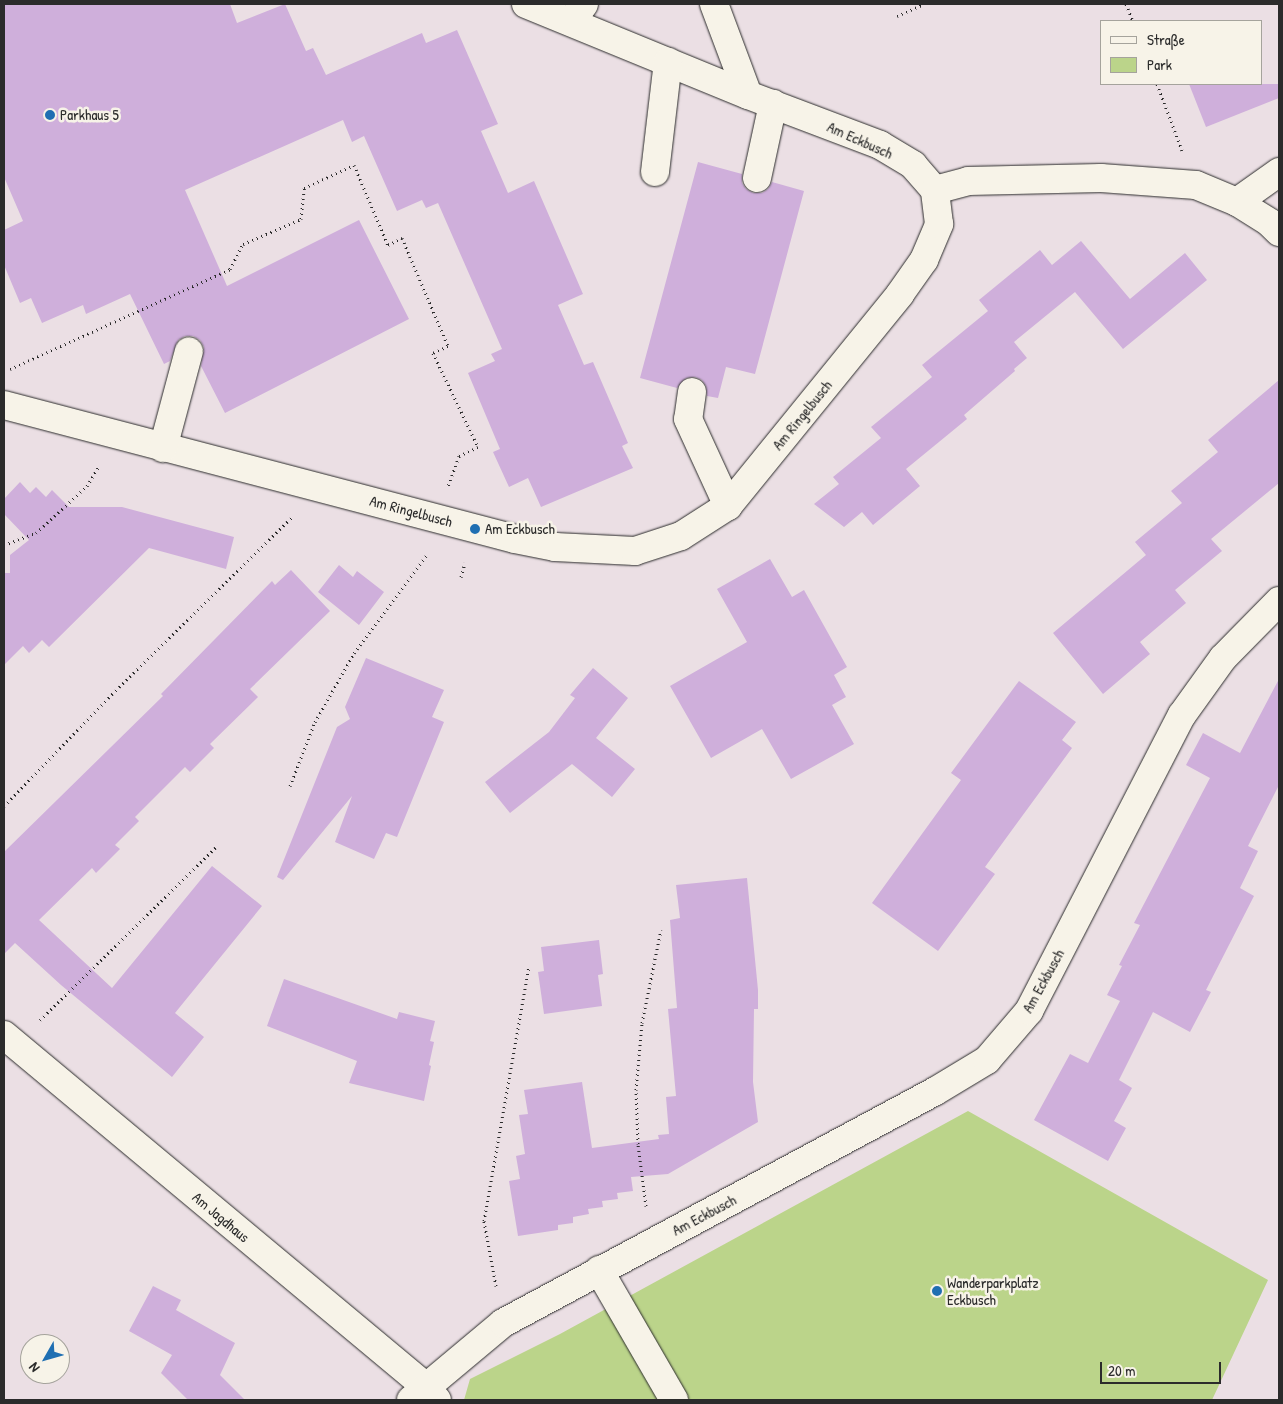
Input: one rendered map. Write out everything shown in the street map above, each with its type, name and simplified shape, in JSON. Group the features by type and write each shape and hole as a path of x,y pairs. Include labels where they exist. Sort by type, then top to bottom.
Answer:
{"street":[{"name":"Am Eckbusch","path":"526,4 578,13 668,62 880,145 913,165 935,190"},
{"path":"714,4 760,99 756,178"},
{"path":"655,172 668,62"},
{"path":"1236,202 1279,172"},
{"path":"935,190 978,180 1101,178 1196,185 1236,202 1270,223 1279,232"},
{"name":"Am Ringelbusch","path":"4,405 163,448 323,487 515,539 555,547 635,551 681,536 728,506 900,294 924,260 939,224 935,190"},
{"path":"163,448 189,351"},
{"path":"692,392 688,418 728,506"},
{"name":"Am Eckbusch","path":"425,1396 503,1322 934,1092 987,1060 1029,1011 1182,715 1222,658 1279,601"},
{"name":"Am Jagdhaus","path":"9,1040 425,1396"},
{"path":"599,1270 674,1400"}],"path":[{"path":"897,16 924,4"},
{"path":"1126,4 1133,20"},
{"path":"1157,85 1196,185"},
{"path":"4,372 230,269 243,244 301,219 304,188 354,165 388,245 402,238 448,346 433,353 478,447 459,456 445,520 354,653 314,722 290,786"},
{"path":"4,545 36,533 87,486 117,436"},
{"path":"4,806 112,694 323,487"},
{"path":"9,1040 216,847"},
{"name":"Am Eckbusch","path":"651,1243 638,1144 636,1090 642,1023 661,930"},
{"path":"503,1322 484,1221 529,967"}],"green space":[{"path":"968,1111 1268,1280 1212,1400 464,1400 470,1379 560,1334"}],"building":[{"path":"4,4 230,4 237,23 285,4 306,51 313,48 326,75 422,33 426,43 457,30 498,124 481,131 508,193 534,181 583,294 558,305 584,365 593,362 628,443 622,446 633,468 541,507 528,478 509,487 493,452 500,449 468,373 495,361 491,354 502,349 438,203 426,208 422,200 397,211 364,136 352,142 343,120 185,190 227,286 359,220 409,319 225,413 201,366 204,347 200,340 193,336 185,336 178,340 170,361 164,364 130,294 86,314 83,305 42,323 31,298 20,303 4,265 4,230 23,221 4,177"},
{"path":"1279,84 1279,98 1206,127 1189,85"},
{"path":"698,162 742,174 742,183 746,189 753,193 762,193 768,189 772,182 804,191 755,374 726,367 718,398 707,396 706,386 702,380 695,377 686,378 677,388 640,378"},
{"path":"1081,241 1130,299 1185,253 1207,280 1123,349 1075,292 1014,342 1027,358 1014,369 1015,371 964,415 967,419 906,469 920,486 873,525 862,512 844,527 814,504 839,484 833,477 881,438 871,427 932,377 922,365 988,311 979,300 1040,250 1052,265"},
{"path":"1279,380 1279,483 1211,539 1222,551 1175,590 1186,603 1140,642 1150,654 1103,694 1053,633 1146,555 1135,542 1182,503 1171,491 1218,452 1208,440"},
{"path":"20,482 30,493 36,487 46,497 52,490 69,507 122,507 234,537 226,569 149,548 49,647 42,640 29,653 23,646 4,665 4,573 10,573 10,555 29,540 4,514 4,499"},
{"path":"770,559 792,597 804,590 847,667 834,675 846,697 832,705 854,744 791,779 762,729 711,758 670,686 747,642 717,589"},
{"path":"339,565 353,577 357,571 384,592 359,625 318,592"},
{"path":"291,570 330,611 250,689 258,697 210,744 214,748 190,772 185,767 135,817 139,821 115,845 120,849 96,873 92,868 39,920 112,988 212,866 262,906 175,1013 204,1037 172,1077 61,985 15,943 4,954 4,852 163,696 161,694 272,581 275,585"},
{"path":"366,658 444,690 432,717 444,722 397,837 386,833 374,859 335,842 352,796 283,880 277,877 337,727 350,719 345,707"},
{"path":"593,668 628,698 596,738 635,769 612,797 572,764 510,813 485,782 549,732 575,698 570,695"},
{"path":"1279,679 1279,785 1248,846 1258,851 1240,888 1254,896 1206,990 1211,992 1190,1032 1153,1012 1119,1080 1132,1088 1114,1121 1126,1128 1108,1161 1034,1120 1070,1054 1088,1063 1120,1001 1107,995 1122,966 1119,965 1140,925 1134,923 1210,778 1186,765 1203,733 1240,753"},
{"path":"1019,681 1076,722 1062,740 1072,748 985,867 995,874 938,951 872,903 961,780 951,773"},
{"path":"747,878 758,990 758,1009 754,1009 753,1082 758,1122 668,1174 631,1177 633,1191 617,1193 618,1199 602,1201 603,1207 588,1209 589,1214 573,1217 573,1223 558,1225 558,1230 518,1236 509,1181 520,1179 516,1156 525,1154 519,1115 528,1114 524,1090 582,1082 592,1148 659,1139 658,1135 669,1134 666,1097 676,1096 668,1009 677,1008 670,920 680,918 676,885"},
{"path":"599,940 603,974 598,975 602,1006 544,1014 538,972 544,971 541,947"},
{"path":"284,979 397,1019 399,1012 435,1021 430,1041 434,1042 424,1101 349,1083 357,1061 267,1026"},
{"path":"153,1286 181,1300 176,1310 235,1343 220,1375 245,1400 188,1400 161,1373 172,1355 129,1331"}],"place":[{"name":"Parkhaus 5","path":"50,115"},
{"name":"Am Eckbusch","path":"475,529"},
{"name":"Wanderparkplatz Eckbusch","path":"937,1291"}]}
